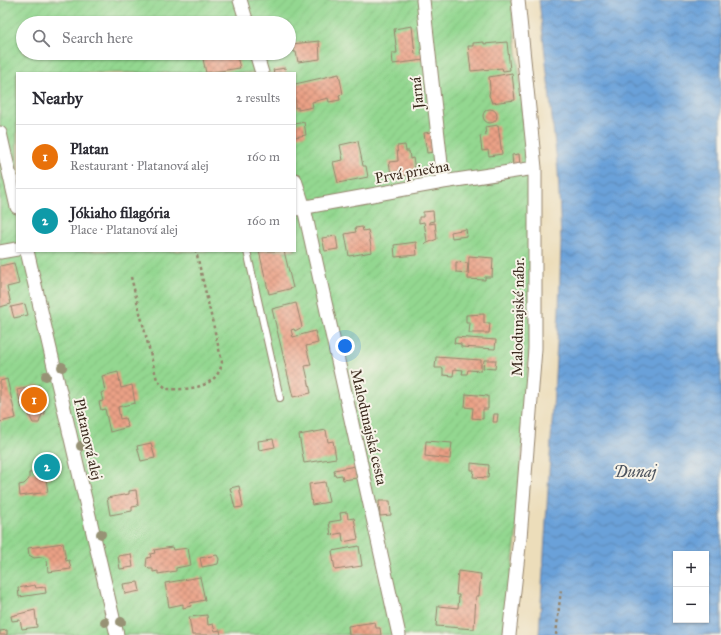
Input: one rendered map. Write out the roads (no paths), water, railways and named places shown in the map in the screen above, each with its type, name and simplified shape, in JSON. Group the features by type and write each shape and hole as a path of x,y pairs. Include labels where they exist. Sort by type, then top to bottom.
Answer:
{"street":[{"path":"240,0 245,16"},
{"name":"Jarná","path":"423,0 443,182"},
{"name":"Malodunajské nábr.","path":"509,635 520,538 535,349 535,168 518,0"},
{"path":"258,60 262,72"},
{"path":"0,133 16,203"},
{"name":"Prvá priečna","path":"299,208 443,182 535,168"},
{"name":"Malodunajská cesta","path":"296,187 299,208 399,635"},
{"path":"0,252 16,249"},
{"name":"Platanová alej","path":"27,252 117,635"}],"lane":[{"path":"248,252 280,398"}],"water":[{"name":"Dunaj","path":"539,0 721,0 721,635 539,635 559,310 561,241 558,172"}],"place":[{"name":"Platan","path":"34,400"},
{"name":"Jókiaho filagória","path":"47,467"}]}
